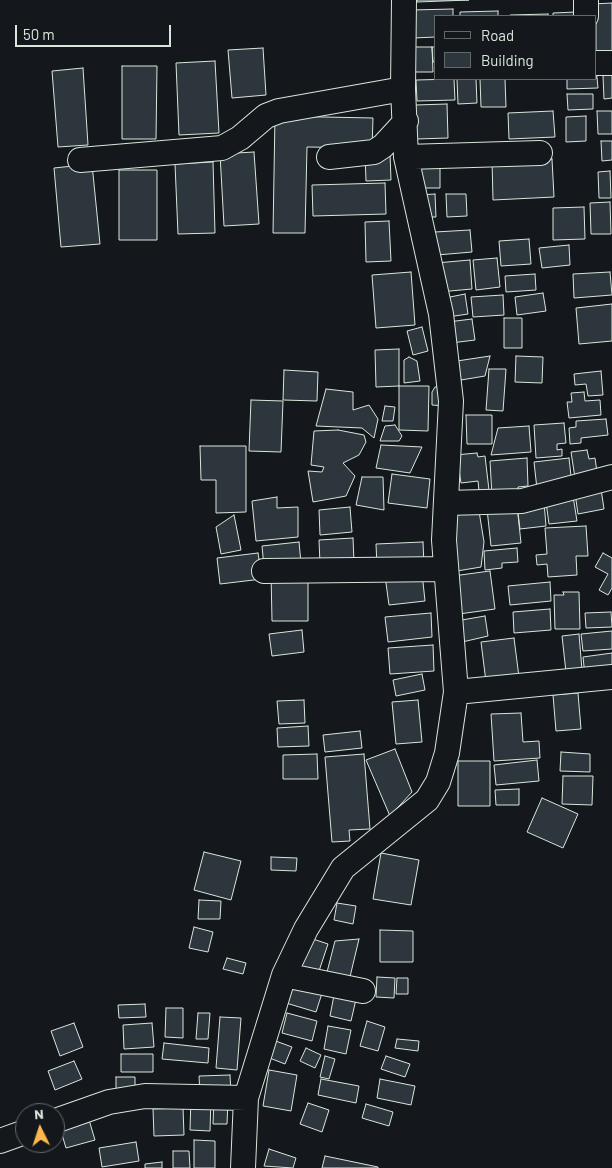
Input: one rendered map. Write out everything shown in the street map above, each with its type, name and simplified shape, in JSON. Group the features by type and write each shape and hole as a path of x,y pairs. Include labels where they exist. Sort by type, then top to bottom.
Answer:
{"street":[{"path":"243,1168 246,1098 284,975 306,929 343,868 427,800 438,782 447,753 456,692 446,569 446,503 451,401 446,342 406,157 406,120 403,89 404,0"},
{"path":"586,0 586,15"},
{"path":"597,63 612,63"},
{"path":"80,160 222,148 240,138 266,116 279,111 403,89"},
{"path":"329,157 374,152 383,146 406,120"},
{"path":"406,157 540,153"},
{"path":"446,503 522,501 612,477"},
{"path":"264,571 446,569"},
{"path":"456,692 612,677"},
{"path":"284,975 363,991"},
{"path":"65,1117 109,1102 145,1096 246,1098"},
{"path":"0,1141 15,1136"}],"building":[{"path":"417,0 469,0 417,2"},
{"path":"612,3 612,54 597,55 597,15 593,4"},
{"path":"453,9 453,15 434,15 434,37 413,38 412,10"},
{"path":"498,11 498,15 460,15 460,12"},
{"path":"576,12 576,15 553,15 553,13"},
{"path":"548,14 548,15 510,15"},
{"path":"414,47 432,47 433,72 415,72"},
{"path":"432,47 434,47 434,62"},
{"path":"263,48 266,95 232,98 228,50"},
{"path":"215,61 219,133 179,135 176,63"},
{"path":"122,66 157,66 156,139 122,139"},
{"path":"83,68 88,145 58,147 52,71"},
{"path":"603,75 612,75 612,98 604,99"},
{"path":"597,78 598,88 567,89 567,80 597,80"},
{"path":"416,80 454,80 455,100 417,101"},
{"path":"457,80 476,80 477,103 458,104"},
{"path":"480,80 505,80 506,107 481,107"},
{"path":"567,94 593,94 593,109 568,110"},
{"path":"447,104 448,138 416,139 415,105"},
{"path":"553,111 555,137 509,139 508,113"},
{"path":"597,111 612,111 612,134 598,134"},
{"path":"275,116 373,118 372,148 307,147 305,233 273,233"},
{"path":"586,116 586,141 566,142 566,117"},
{"path":"601,141 612,141 612,160 602,161"},
{"path":"254,152 259,224 224,226 220,154"},
{"path":"390,154 391,180 366,181 365,155"},
{"path":"552,159 554,197 493,200 492,161"},
{"path":"213,162 215,233 178,234 175,164"},
{"path":"92,164 100,244 61,247 54,168"},
{"path":"420,165 440,165 440,188 420,188"},
{"path":"119,170 157,170 157,240 119,240"},
{"path":"610,171 611,198 599,198 598,172"},
{"path":"385,183 386,214 313,216 312,185"},
{"path":"435,194 436,217 420,217 419,195"},
{"path":"446,194 466,194 467,216 447,217"},
{"path":"610,202 611,234 591,234 590,203"},
{"path":"584,207 585,239 553,240 553,208"},
{"path":"389,221 391,261 366,262 365,222"},
{"path":"470,230 472,252 437,255 435,232"},
{"path":"529,239 531,264 501,266 499,241"},
{"path":"569,245 570,265 542,268 539,248"},
{"path":"497,258 500,287 476,290 473,260"},
{"path":"470,260 472,289 439,292 436,263"},
{"path":"411,272 415,325 376,328 372,275"},
{"path":"610,272 612,295 574,298 573,274"},
{"path":"535,274 536,290 506,292 505,276"},
{"path":"543,293 546,311 517,315 515,297"},
{"path":"465,294 468,314 448,317 445,298"},
{"path":"503,295 504,315 473,317 471,297"},
{"path":"612,304 612,341 579,344 576,308"},
{"path":"504,318 522,318 522,348 504,348"},
{"path":"472,319 475,340 451,343 448,322"},
{"path":"422,327 428,351 413,355 407,331"},
{"path":"399,349 399,386 376,387 375,350"},
{"path":"490,356 485,376 461,380 457,361"},
{"path":"516,356 543,357 542,383 515,382"},
{"path":"409,357 417,361 420,381 404,383 404,360"},
{"path":"489,369 506,369 503,411 486,410"},
{"path":"284,370 318,372 317,401 283,400"},
{"path":"601,371 603,395 588,396 586,384 575,385 574,374"},
{"path":"399,386 429,386 428,431 399,430"},
{"path":"445,386 445,406 432,405 432,392 435,387"},
{"path":"326,389 353,392 353,410 369,405 378,419 374,438 362,428 316,426"},
{"path":"584,392 585,401 600,400 601,415 569,418 567,402 572,402 571,393"},
{"path":"251,400 283,401 281,452 249,451"},
{"path":"385,406 395,407 393,421 382,421"},
{"path":"466,415 492,415 492,444 467,444"},
{"path":"606,419 608,435 581,438 581,443 570,444 569,428 576,427 576,421"},
{"path":"564,423 566,443 557,444 557,450 562,449 562,456 536,458 534,425"},
{"path":"395,425 402,436 399,441 380,441 385,426"},
{"path":"529,426 531,452 491,455 498,428"},
{"path":"338,430 364,435 366,442 359,455 343,463 355,476 346,496 313,502 308,471 322,472 324,467 311,465 314,431"},
{"path":"381,445 422,447 410,473 376,468"},
{"path":"200,446 246,446 246,512 216,513 216,480 201,480"},
{"path":"587,450 589,459 595,458 598,479 575,478 571,452"},
{"path":"477,453 478,457 485,456 489,490 479,491 478,481 461,483 459,470 456,470 455,455"},
{"path":"527,458 528,486 518,487 518,495 492,496 490,461"},
{"path":"569,458 572,485 537,489 534,462"},
{"path":"392,474 430,479 427,508 388,503"},
{"path":"362,477 383,477 384,510 356,505"},
{"path":"601,489 604,509 578,514 575,493"},
{"path":"573,496 577,521 549,524 546,502"},
{"path":"277,497 277,508 298,507 298,537 256,541 252,501"},
{"path":"544,502 546,526 520,529 517,505"},
{"path":"517,505 521,543 491,546 487,509"},
{"path":"350,507 352,532 320,535 319,510"},
{"path":"479,511 484,542 481,567 451,572 451,513"},
{"path":"234,515 241,550 221,554 216,527"},
{"path":"586,526 588,556 576,556 577,575 548,577 547,564 537,565 536,555 547,554 545,528"},
{"path":"353,538 354,562 320,564 319,540"},
{"path":"299,542 301,563 264,567 262,546"},
{"path":"423,542 424,565 377,567 376,544"},
{"path":"517,548 518,562 502,563 502,568 485,570 484,551"},
{"path":"258,553 262,579 220,584 217,558"},
{"path":"603,553 612,558 612,588 608,595 599,590 608,574 595,567"},
{"path":"490,571 495,609 459,614 453,576"},
{"path":"308,572 308,621 272,621 271,573"},
{"path":"422,573 425,601 389,605 385,576"},
{"path":"550,582 551,601 510,605 508,586"},
{"path":"563,592 579,592 580,629 555,629 554,595 564,595"},
{"path":"550,609 551,630 514,633 513,612"},
{"path":"611,612 612,627 586,628 585,613"},
{"path":"431,613 432,637 388,642 385,617"},
{"path":"485,616 488,636 458,643 456,621"},
{"path":"302,630 304,652 272,656 269,634"},
{"path":"612,631 612,649 583,651 581,634"},
{"path":"579,634 582,670 566,672 562,636"},
{"path":"514,638 519,677 486,682 481,642"},
{"path":"433,645 434,671 390,674 388,648"},
{"path":"612,653 612,673 585,676 583,657"},
{"path":"422,674 425,690 396,696 393,680"},
{"path":"578,693 581,729 556,731 553,695"},
{"path":"304,700 305,723 279,724 277,701"},
{"path":"418,700 422,742 396,744 392,702"},
{"path":"521,713 523,742 539,741 540,758 494,761 491,714"},
{"path":"308,726 309,746 278,747 277,728"},
{"path":"360,731 362,748 325,752 323,735"},
{"path":"395,749 412,792 390,816 366,760"},
{"path":"561,752 590,754 590,772 560,771"},
{"path":"317,754 318,779 283,779 283,755"},
{"path":"364,754 370,829 349,830 350,841 332,842 325,757"},
{"path":"537,760 539,781 496,785 494,765"},
{"path":"458,761 490,761 490,806 458,806"},
{"path":"563,776 593,776 592,805 562,804"},
{"path":"519,789 519,805 496,805 495,790"},
{"path":"542,798 578,814 563,848 527,832"},
{"path":"204,852 241,861 231,900 194,890"},
{"path":"381,853 419,860 411,905 373,899"},
{"path":"271,857 297,858 296,871 271,870"},
{"path":"199,900 221,901 220,919 198,919"},
{"path":"337,903 356,906 353,924 334,920"},
{"path":"194,927 213,932 208,952 189,948"},
{"path":"380,930 413,931 413,962 380,962"},
{"path":"307,937 328,944 318,974 297,967"},
{"path":"359,939 349,981 326,976 335,941"},
{"path":"227,958 246,963 243,974 223,969"},
{"path":"377,977 395,978 394,998 376,997"},
{"path":"397,978 408,978 408,994 396,994"},
{"path":"292,981 323,990 316,1012 286,1003"},
{"path":"335,990 357,995 351,1021 330,1016"},
{"path":"145,1004 146,1017 119,1018 118,1005"},
{"path":"166,1008 183,1008 183,1038 165,1037"},
{"path":"198,1013 210,1013 208,1039 196,1039"},
{"path":"287,1013 317,1021 312,1041 282,1033"},
{"path":"220,1017 241,1018 237,1070 216,1068"},
{"path":"367,1021 385,1027 378,1051 360,1046"},
{"path":"74,1023 83,1047 60,1056 51,1031"},
{"path":"152,1023 154,1047 124,1049 123,1025"},
{"path":"328,1026 351,1030 346,1054 324,1049"},
{"path":"397,1039 419,1041 418,1051 395,1048"},
{"path":"273,1040 292,1047 285,1064 267,1057"},
{"path":"164,1043 209,1048 208,1063 162,1059"},
{"path":"306,1048 321,1055 315,1068 300,1061"},
{"path":"121,1054 153,1054 153,1072 121,1072"},
{"path":"325,1056 335,1059 329,1079 320,1077"},
{"path":"386,1056 410,1064 405,1077 381,1069"},
{"path":"74,1061 82,1079 55,1090 48,1071"},
{"path":"269,1070 297,1075 291,1111 263,1106"},
{"path":"230,1075 231,1094 200,1095 199,1076"},
{"path":"116,1077 135,1077 135,1096 116,1096"},
{"path":"321,1079 359,1086 356,1103 318,1095"},
{"path":"380,1079 415,1086 411,1105 377,1098"},
{"path":"191,1098 211,1099 210,1131 190,1130"},
{"path":"214,1100 228,1100 227,1124 213,1124"},
{"path":"308,1103 329,1110 322,1132 300,1124"},
{"path":"366,1104 393,1112 389,1126 362,1118"},
{"path":"183,1108 184,1135 154,1136 153,1109"},
{"path":"87,1113 95,1140 66,1148 65,1119"},
{"path":"194,1140 215,1141 215,1168 194,1168"},
{"path":"136,1142 139,1161 102,1167 99,1148"},
{"path":"269,1149 296,1158 293,1168 264,1166"},
{"path":"173,1151 189,1151 190,1168 173,1168"},
{"path":"325,1156 378,1167 378,1168 322,1168"},
{"path":"162,1162 162,1168 145,1168 145,1164"}]}
